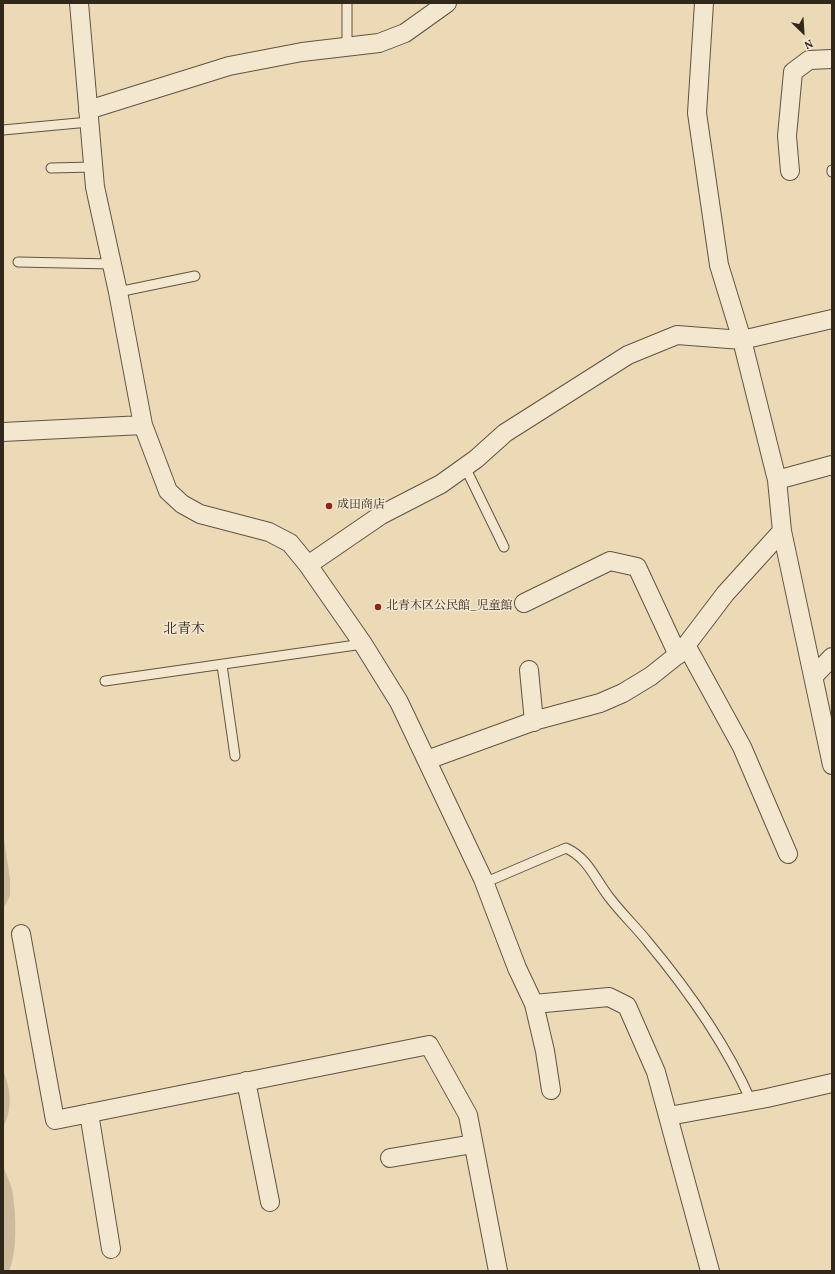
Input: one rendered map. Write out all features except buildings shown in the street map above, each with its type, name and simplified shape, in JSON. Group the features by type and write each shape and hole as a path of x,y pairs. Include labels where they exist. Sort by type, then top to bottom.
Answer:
{"street":[{"path":"79,3 95,187 118,292 143,425 168,491 182,504 200,514 269,532 290,543 308,565 364,644 399,702 484,883 517,968 534,1004 545,1050 551,1090"},
{"path":"89,116 228,66 302,52 379,43 405,33 447,3"},
{"path":"704,3 697,113 719,265 742,340 777,480 782,531 832,764"},
{"path":"790,171 788,136 793,72 809,60 832,58"},
{"path":"308,565 381,515 441,484 476,460 504,433 628,356 677,335 742,340 832,319"},
{"path":"3,432 143,425"},
{"path":"777,480 832,465"},
{"path":"427,760 534,722 600,703 623,693 651,676 682,650 724,594 782,531"},
{"path":"524,603 610,561 637,567 682,650 742,747 788,854"},
{"path":"813,677 832,657"},
{"path":"529,670 534,722"},
{"path":"22,934 55,1120 430,1044 468,1115 498,1271"},
{"path":"534,1004 609,997 627,1006 656,1072 710,1271"},
{"path":"246,1082 270,1202"},
{"path":"669,1116 750,1101 832,1083"},
{"path":"89,1113 110,1249"},
{"path":"390,1158 474,1144"}],"lane":[{"path":"347,3 347,47"},
{"path":"3,130 89,116"},
{"path":"51,168 93,167"},
{"path":"18,262 112,264"},
{"path":"118,292 196,276"},
{"path":"465,467 504,547"},
{"path":"105,681 364,644"},
{"path":"222,665 235,756"},
{"path":"484,883 566,848 576,853 586,862 610,898 647,940 693,999 716,1034 741,1078 750,1101"}],"shaded area":[{"path":"3,833 10,879 10,896 3,909"},
{"path":"3,1070 8,1085 10,1106 3,1128"},
{"path":"3,1165 12,1189 15,1219 14,1253 9,1271 3,1271"}],"place":[{"name":"成田商店","path":"329,506"},
{"name":"北青木区公民館_児童館","path":"378,607"}],"district":[{"name":"北青木","path":"184,630"}]}
